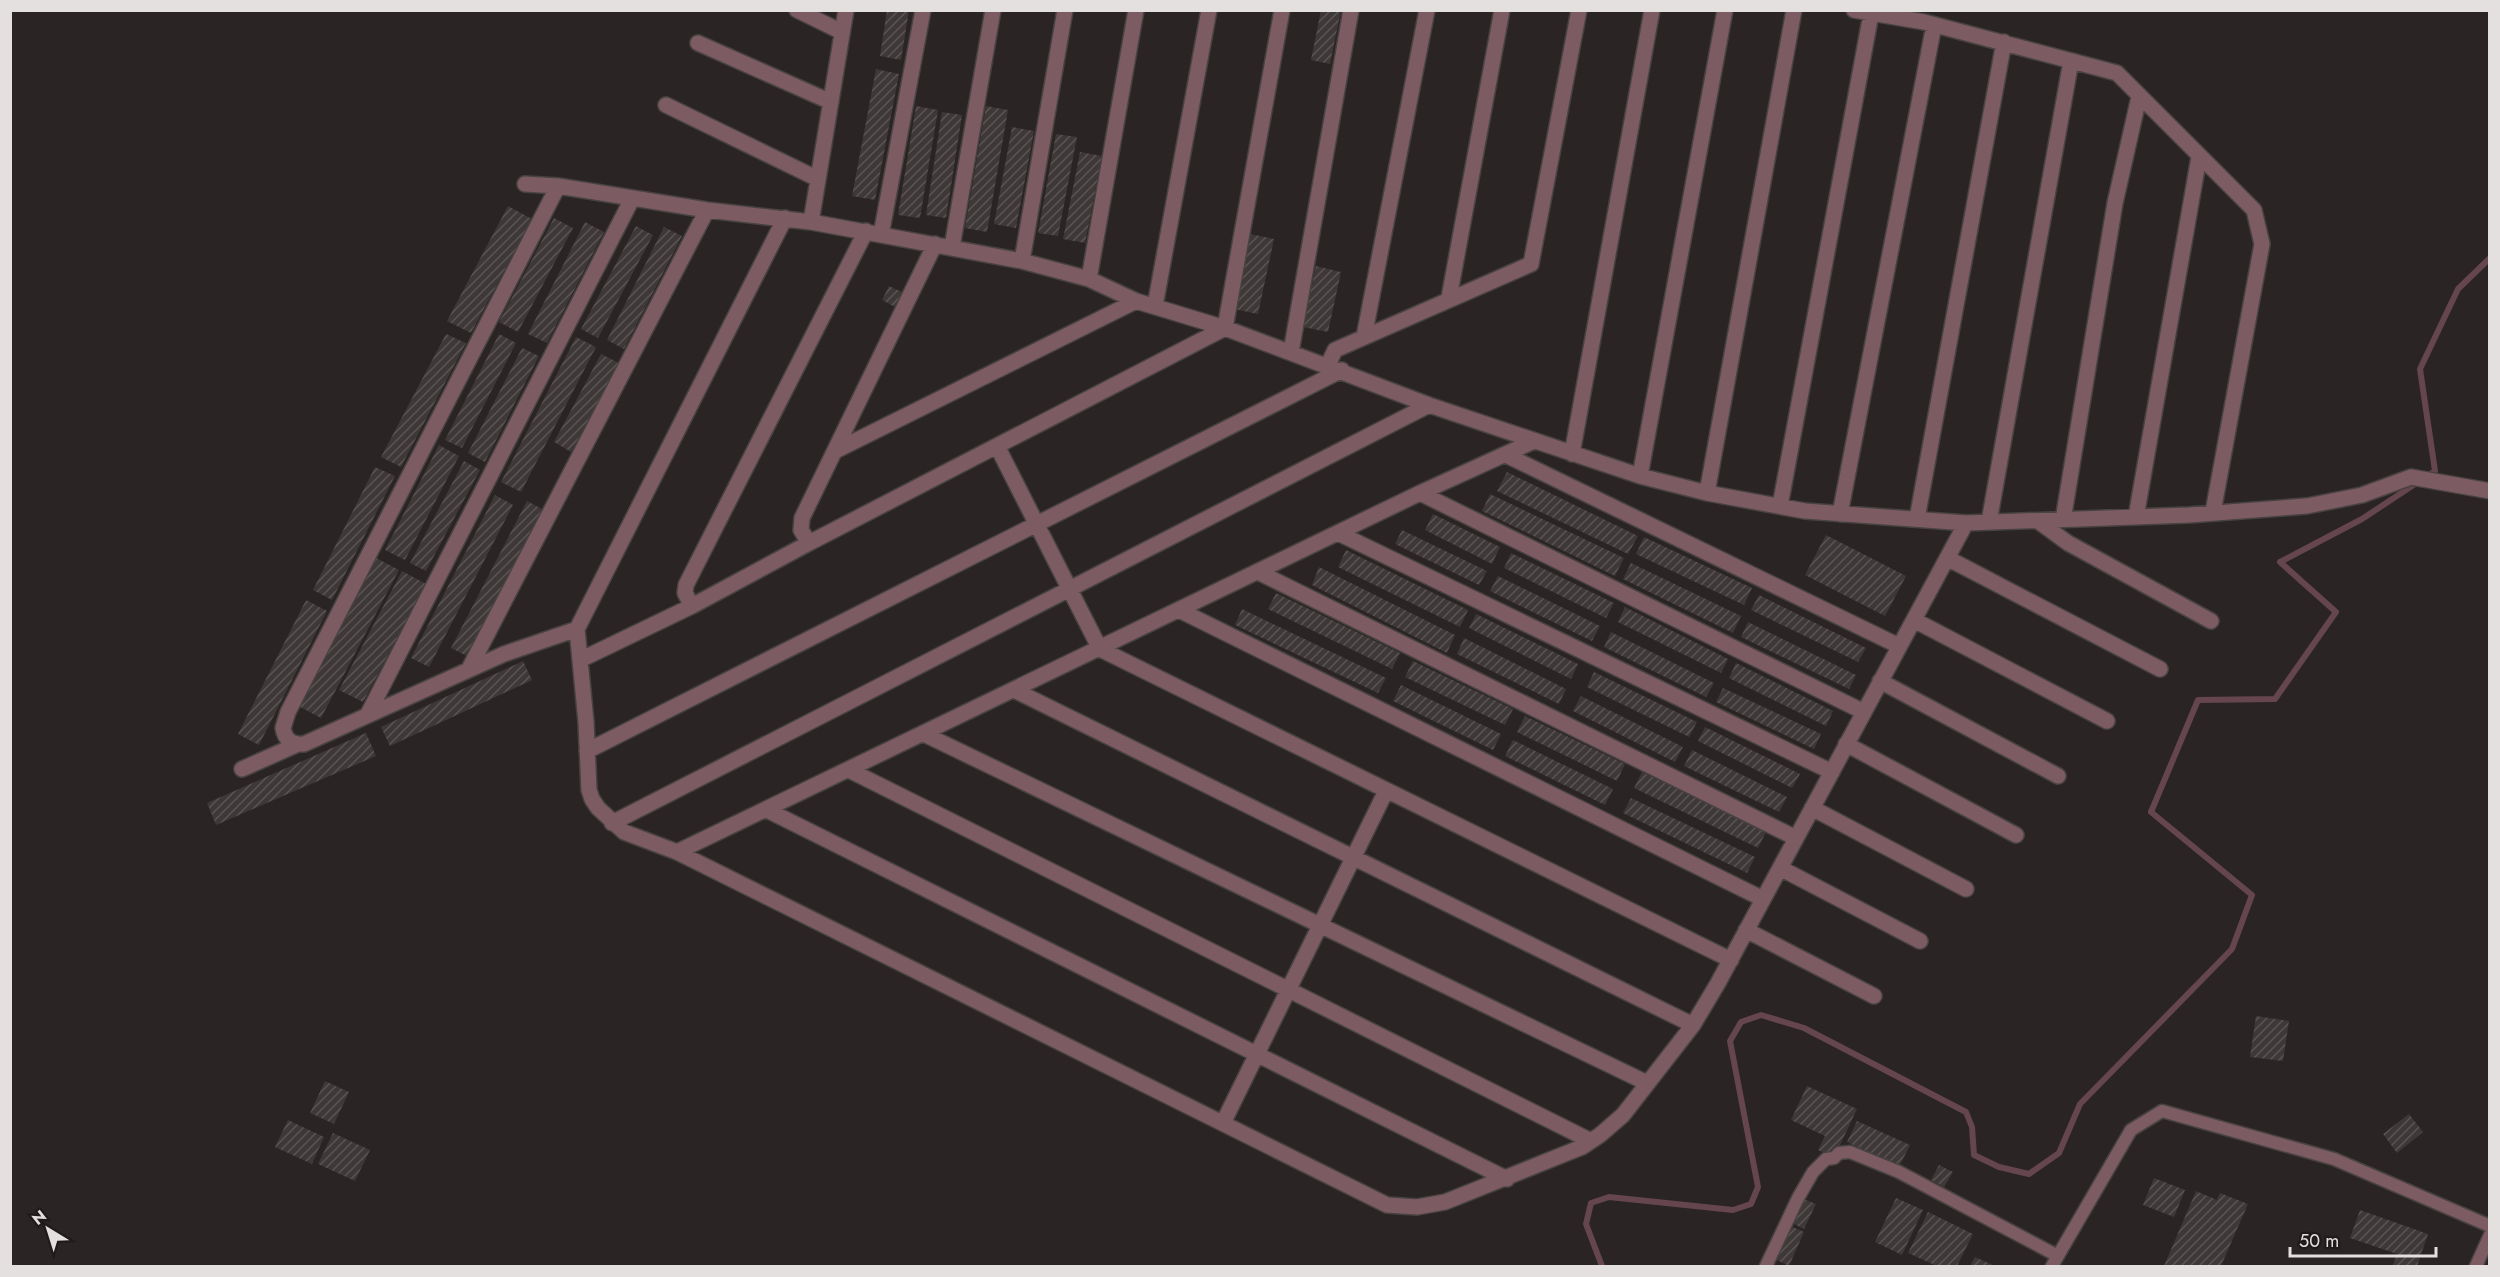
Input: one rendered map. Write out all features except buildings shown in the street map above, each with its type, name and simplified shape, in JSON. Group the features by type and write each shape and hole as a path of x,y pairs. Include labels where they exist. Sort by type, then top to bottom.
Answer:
{"street":[{"path":"797,10 842,33"},
{"path":"811,222 846,10"},
{"path":"881,235 923,10"},
{"path":"952,247 993,10"},
{"path":"1022,261 1065,10"},
{"path":"1089,279 1136,10"},
{"path":"1155,306 1209,10"},
{"path":"1225,328 1282,10"},
{"path":"1291,352 1352,10"},
{"path":"1364,337 1427,10"},
{"path":"1449,298 1502,10"},
{"path":"1335,368 1335,350 1449,298 1531,264 1579,10"},
{"path":"1572,454 1652,10"},
{"path":"1640,476 1725,10"},
{"path":"1707,493 1794,10"},
{"path":"1854,10 1934,25 2004,42 2117,74 2254,210 2262,244 2213,512"},
{"path":"1780,506 1871,14"},
{"path":"1840,514 1934,25"},
{"path":"1917,519 2004,42"},
{"path":"698,43 831,102"},
{"path":"1989,522 2071,61"},
{"path":"2063,520 2115,203 2139,97"},
{"path":"666,105 818,179"},
{"path":"2136,517 2199,157"},
{"path":"525,184 558,186 707,210 811,222 1022,261 1089,279 1136,301 1225,328 1429,405 1640,476 1707,493 1780,506 1840,514 1966,523 2136,517 2307,506 2362,495 2411,477 2485,490"},
{"path":"296,745 284,735 283,728 288,712 558,186"},
{"path":"368,714 632,199"},
{"path":"469,669 707,210"},
{"path":"785,218 577,629 589,790 598,808 624,832 677,852 1387,1205 1417,1207 1445,1202 1507,1179 1591,1141 1623,1115 1693,1024 1731,960 1966,523"},
{"path":"692,606 685,592 686,585 866,231"},
{"path":"808,543 801,531 802,518 935,244"},
{"path":"835,451 1136,301"},
{"path":"580,660 692,606 808,543 1225,328"},
{"path":"587,751 1036,524 1335,368"},
{"path":"612,823 1429,405"},
{"path":"677,852 1338,532 1534,441"},
{"path":"997,446 1100,649 1731,960"},
{"path":"1506,455 1899,646"},
{"path":"1420,493 1864,712"},
{"path":"2038,521 2068,543 2211,621"},
{"path":"1338,532 1832,772"},
{"path":"1947,558 2160,669"},
{"path":"1258,572 1796,837"},
{"path":"1179,610 1763,899"},
{"path":"1914,620 2107,721"},
{"path":"242,770 469,669 577,629"},
{"path":"1880,681 2058,776"},
{"path":"1014,690 1693,1024"},
{"path":"924,734 1647,1083"},
{"path":"1846,744 2016,835"},
{"path":"849,770 1591,1141"},
{"path":"1223,1123 1386,791"},
{"path":"1812,808 1965,889"},
{"path":"767,810 1507,1179"},
{"path":"1780,868 1920,941"},
{"path":"1746,930 1874,996"}],"lane":[{"path":"1766,1266 1813,1172 1826,1159 1834,1158 1839,1153 1850,1152 1899,1172 2055,1261 2132,1130 2162,1112 2334,1159 2490,1226"},
{"path":"2476,1266 2490,1235"}],"waterway":[{"path":"2427,476 2435,471 2420,369 2458,289 2490,258"},
{"path":"1602,1266 1586,1224 1591,1203 1609,1197 1733,1210 1751,1204 1758,1187 1730,1041 1741,1022 1761,1015 1804,1028 1966,1112 1972,1127 1974,1155 1999,1167 2029,1174 2059,1153 2080,1104 2232,949 2252,895 2151,812 2198,700 2275,699 2336,612 2280,562 2362,519 2418,482"}]}
